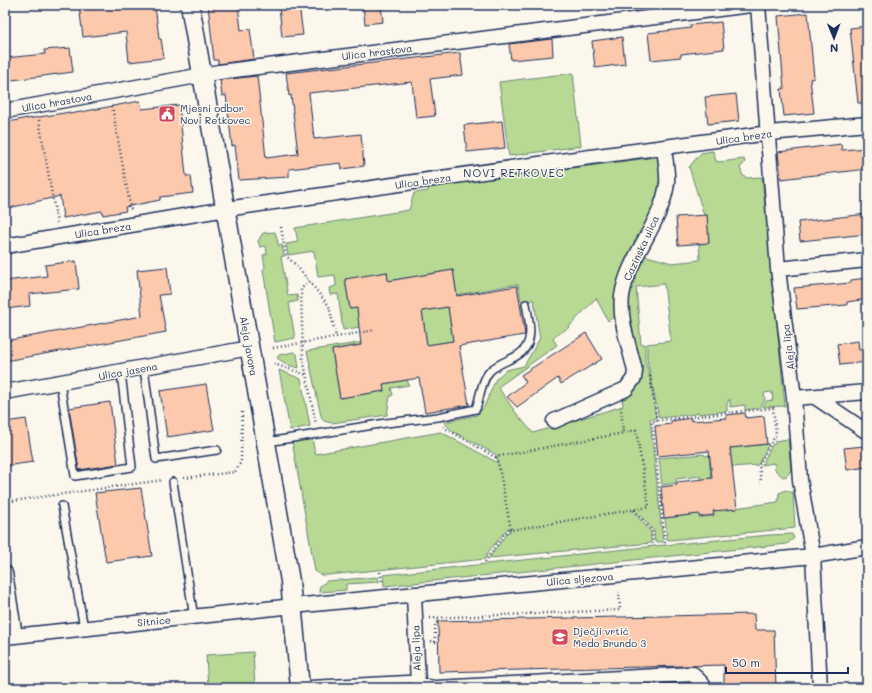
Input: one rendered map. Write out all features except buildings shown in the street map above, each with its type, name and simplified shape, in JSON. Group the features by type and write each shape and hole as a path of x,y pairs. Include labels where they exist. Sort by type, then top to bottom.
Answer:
{"street":[{"name":"Aleja javora","path":"190,5 293,606 300,686"},
{"name":"Ulica hrastova","path":"5,111 219,72 751,5"},
{"name":"Aleja lipa","path":"758,5 769,133 778,269 794,398 800,480 813,556 820,688"},
{"name":"Ulica breza","path":"5,246 226,209 664,147 769,133 867,124"},
{"name":"Cazinska ulica","path":"554,421 620,391 631,384 635,371 622,316 622,298 625,282 663,200 667,183 664,147"},
{"path":"778,269 867,260"},
{"name":"Ulica jasena","path":"5,392 250,348"},
{"path":"794,398 867,392"},
{"path":"815,397 867,432"},
{"name":"Ulica sljezova","path":"293,606 813,556 867,547"},
{"name":"Sitnice","path":"5,573 10,636 194,618 293,606"},
{"name":"Aleja lipa","path":"414,594 417,684 435,688 693,674 703,685 703,688"}],"lane":[{"path":"266,442 318,433 438,417 476,409 485,379 491,370 520,354 531,337 526,304"},
{"path":"144,368 156,458 217,450"},
{"path":"60,383 75,476 132,467 121,372"},
{"path":"173,482 194,618"},
{"path":"62,506 84,628"},
{"path":"300,686 417,684"}],"path":[{"path":"110,93 133,225"},
{"path":"36,105 59,237"},
{"path":"281,227 286,256 296,264 329,306 336,337"},
{"path":"308,280 301,289 302,343 318,433"},
{"path":"273,348 375,330"},
{"path":"274,364 307,375"},
{"path":"648,369 657,420"},
{"path":"620,391 623,433"},
{"path":"180,478 235,472 241,462 242,406"},
{"path":"665,543 652,421 773,408 776,434 760,465 761,483"},
{"path":"438,417 439,425 495,457 636,430 649,507 510,529 504,534 484,562"},
{"path":"498,457 510,529"},
{"path":"5,502 165,480"},
{"path":"634,509 652,532 653,544"},
{"path":"430,625 430,618 620,610 619,592"},
{"path":"431,636 432,642 435,642 435,624 438,623 437,618"}],"green space":[{"path":"573,73 581,146 509,156 499,82"},
{"path":"713,151 716,161 719,162 744,159 745,162 740,168 743,176 747,178 762,177 785,406 763,407 766,401 773,400 772,392 764,393 765,399 760,408 745,410 745,405 730,407 730,399 727,403 727,411 699,414 698,412 695,414 659,418 647,358 647,344 671,341 664,284 636,287 641,344 645,344 645,359 651,382 656,418 650,419 663,542 655,542 654,531 635,510 633,511 651,532 651,543 489,558 508,532 510,532 509,527 489,551 485,559 328,575 321,575 315,571 292,441 312,438 315,454 441,432 498,463 497,455 452,431 444,422 477,415 484,407 496,379 506,370 524,366 540,338 534,300 521,301 518,284 457,295 453,270 388,281 387,273 345,280 350,309 371,306 359,327 343,330 338,294 330,295 329,288 336,286 335,275 318,277 314,251 288,255 286,244 298,242 295,228 409,210 414,193 428,191 428,187 657,157 662,165 664,179 616,315 608,321 596,298 568,328 554,337 553,339 557,345 498,387 516,413 533,433 623,406 622,397 634,386 626,301 627,293 643,255 672,263 700,260 699,244 709,243 707,215 704,215 689,167 701,153"},
{"path":"275,232 279,246 282,245 284,256 281,257 288,296 297,295 298,301 289,303 295,338 275,342 263,270 265,267 263,255 267,254 266,246 260,247 258,241 263,233"},
{"path":"448,307 453,341 427,345 422,311"},
{"path":"377,340 377,342 332,350 340,398 384,391 383,384 407,380 409,385 391,388 393,395 390,396 387,415 332,423 324,421 321,416 307,351"},
{"path":"294,352 297,354 299,368 288,365 277,358 279,355"},
{"path":"279,370 301,379 310,426 290,430"},
{"path":"788,439 791,470 787,476 783,477 775,470 774,463 762,465 772,445 775,444 775,441"},
{"path":"769,444 758,465 732,467 730,448"},
{"path":"704,454 705,456 709,455 711,479 700,480 700,476 676,479 676,483 662,485 659,458"},
{"path":"786,490 793,493 795,528 667,539 665,518 699,514 700,517 713,516 713,511 778,502 779,493"},
{"path":"792,534 794,538 787,544 384,586 383,575 655,546"},
{"path":"378,577 379,582 346,584 346,590 319,592 320,586 327,581"},
{"path":"253,652 255,688 208,688 206,655"}],"place":[{"name":"Mjesni odbor Novi Retkovec","path":"167,114"},
{"name":"Dječji vrtić Medo Brundo 3","path":"560,637"}],"district":[{"name":"NOVI RETKOVEC","path":"514,173"}]}
